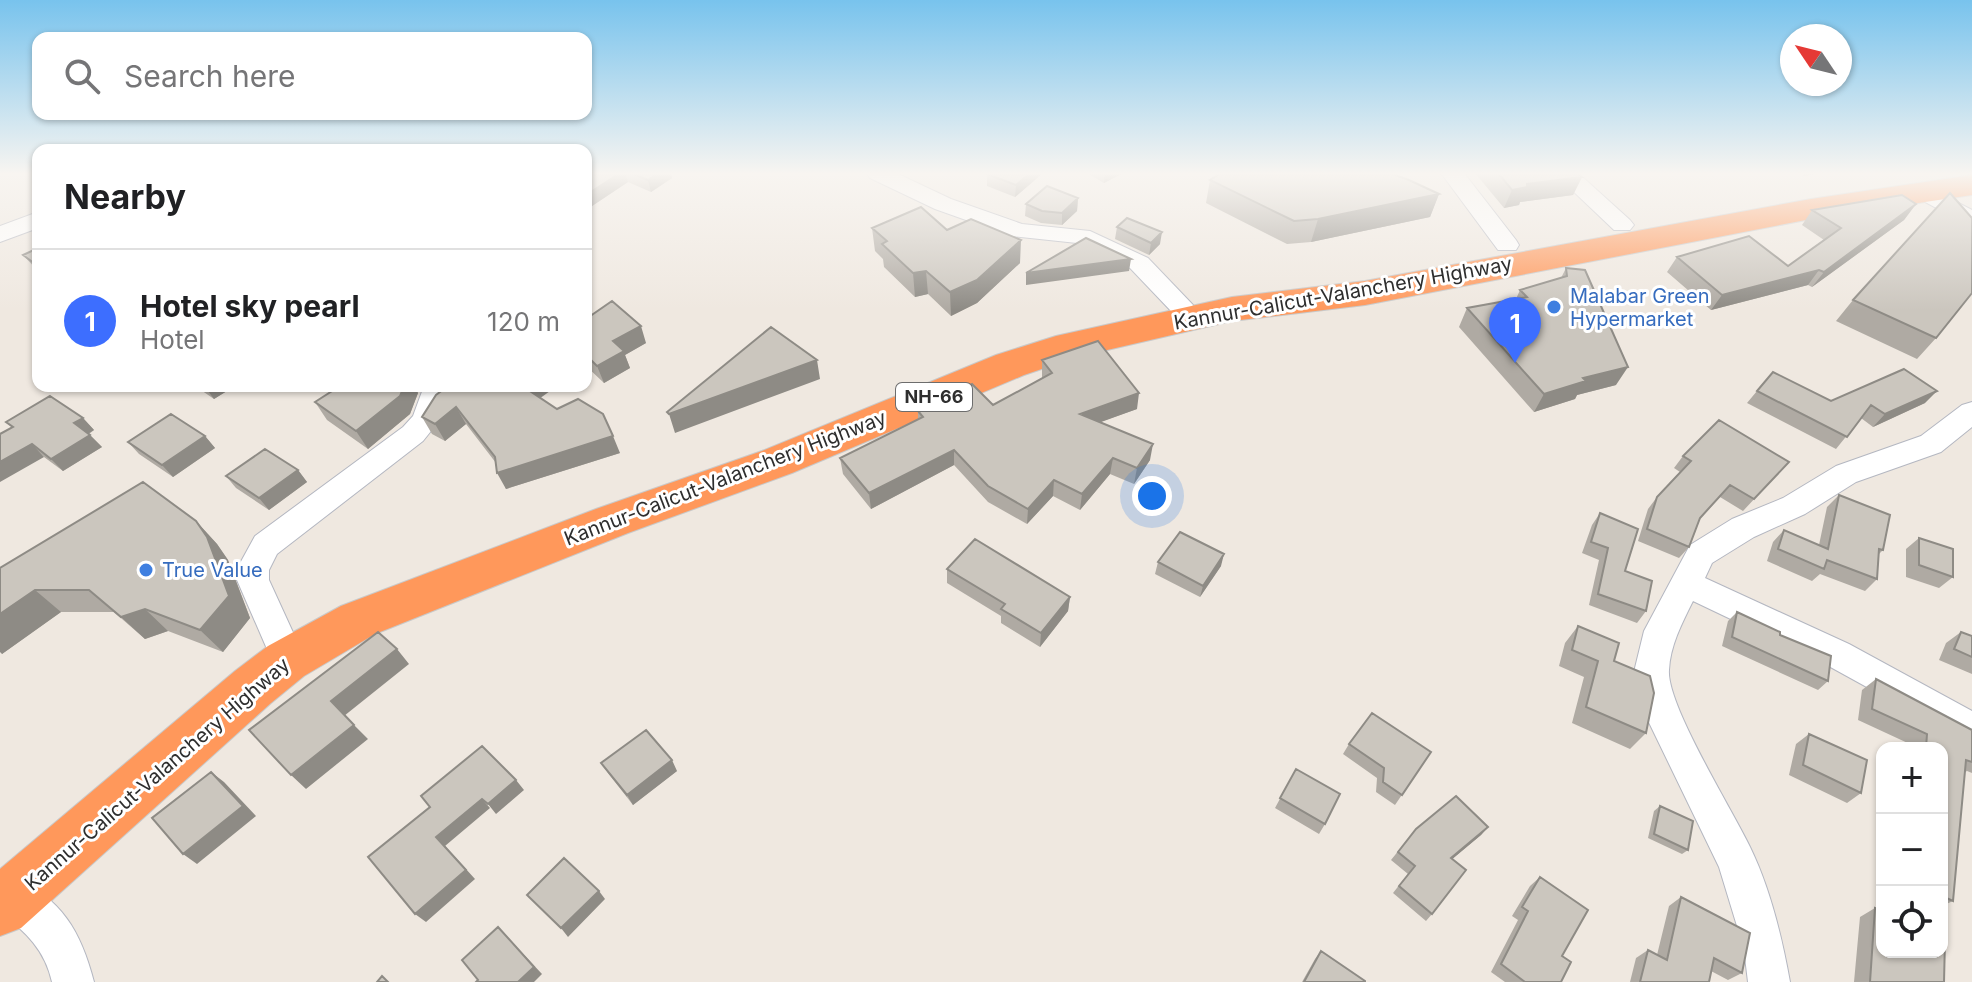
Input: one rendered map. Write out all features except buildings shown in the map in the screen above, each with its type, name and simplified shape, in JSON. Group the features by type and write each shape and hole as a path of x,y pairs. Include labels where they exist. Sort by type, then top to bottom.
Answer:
{"highway":[{"name":"Kannur-Calicut-Valanchery Highway","path":"3,891 197,701 279,639 323,613 430,564 937,371 1048,332 1180,305 1657,219"},
{"name":"Kannur-Calicut-Valanchery Highway","path":"3,891 286,661 358,620 612,521 777,462 1010,365 1070,345 1232,309 1365,293 1759,219"}],"street":[{"path":"985,219 1019,231 1082,236 1139,263 1180,305"},
{"path":"1487,219 1507,245"},
{"path":"1615,219 1622,225"},
{"path":"0,235 32,222"},
{"path":"279,639 267,609 254,590 252,572 266,545 413,434 425,421 436,392"},
{"path":"1769,982 1764,949 1737,862 1659,706 1651,672 1661,631 1701,554 1743,528 1794,506 1846,474 1931,444 1972,412"},
{"path":"1685,583 1837,654 1972,729"},
{"path":"3,891 37,915 65,949 73,982"}],"place":[{"name":"Malabar Green Hypermarket","path":"1554,307"},
{"name":"Hotel sky pearl","path":"1515,363"},
{"name":"True Value","path":"146,570"}]}
